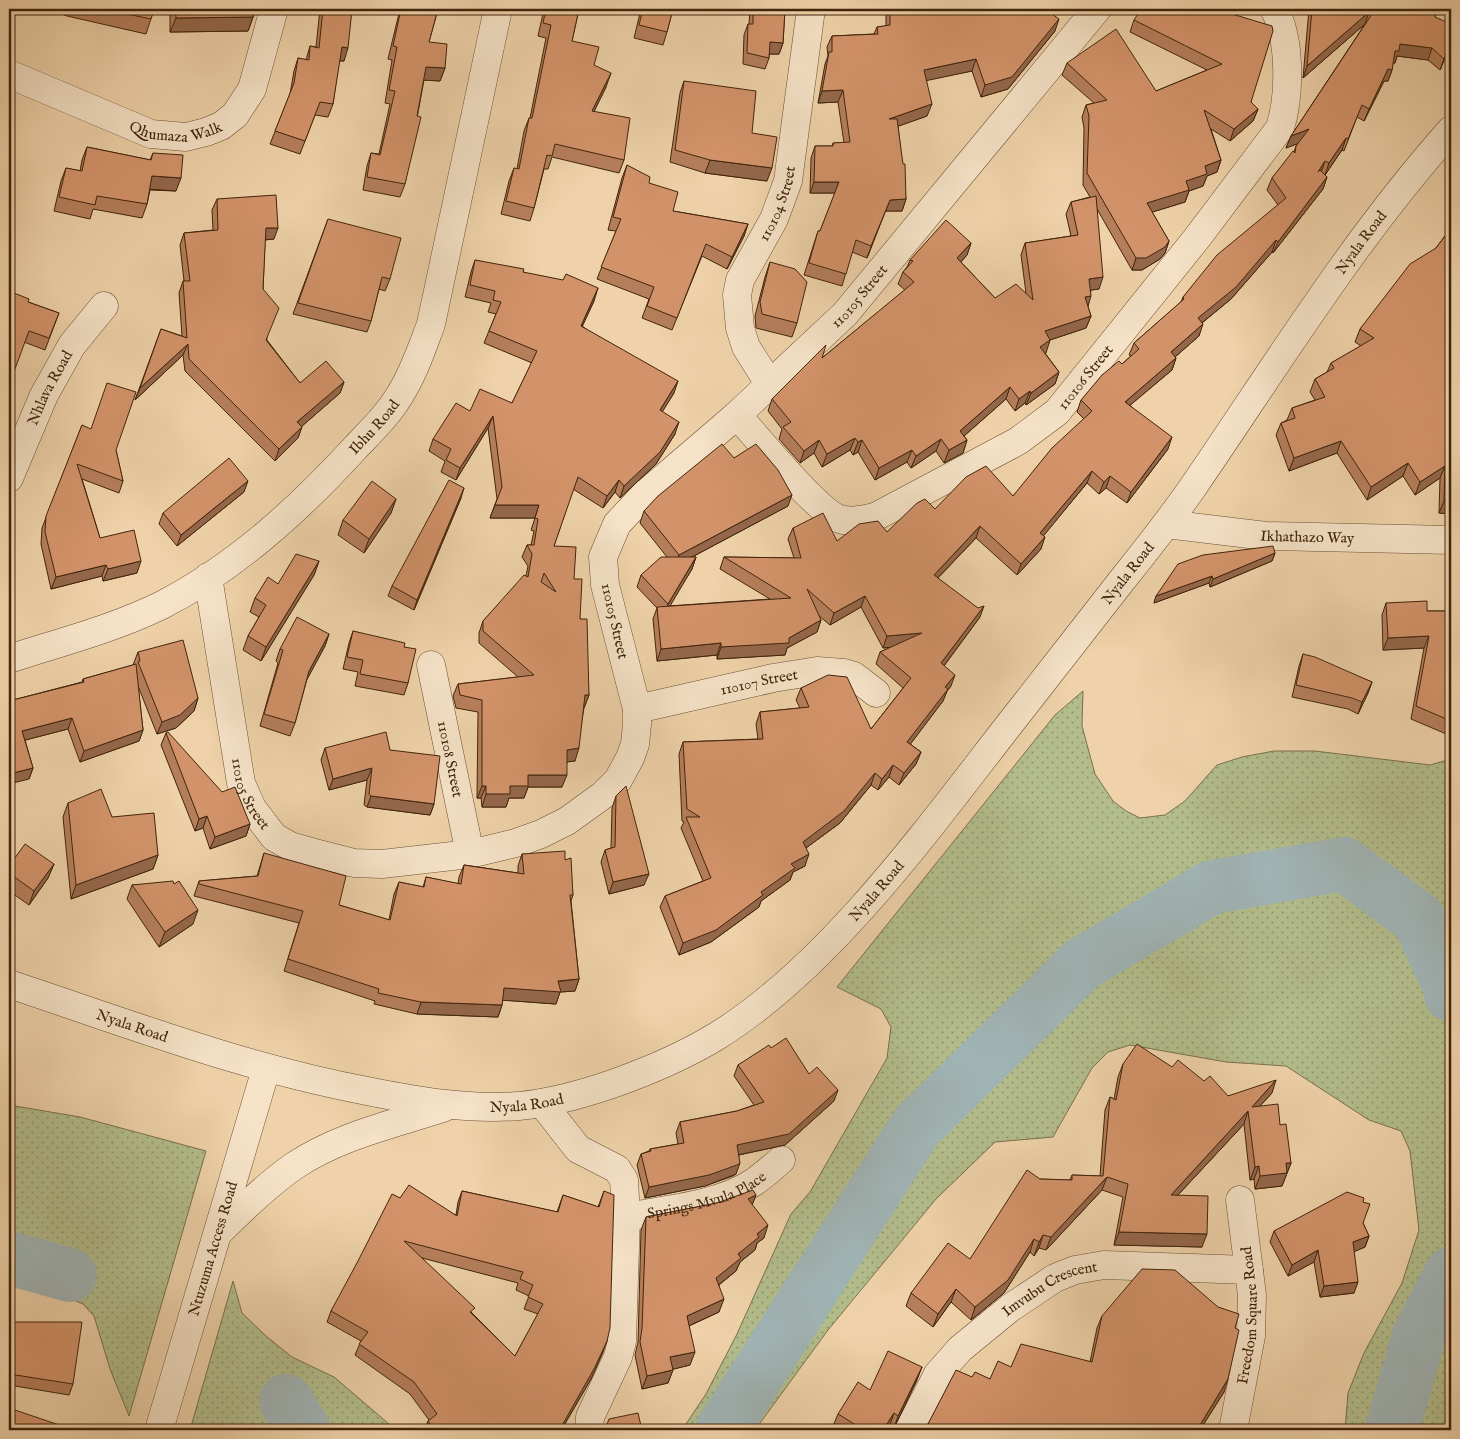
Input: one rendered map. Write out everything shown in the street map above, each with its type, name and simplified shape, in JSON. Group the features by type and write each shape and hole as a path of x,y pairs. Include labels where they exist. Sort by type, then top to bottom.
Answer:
{"street":[{"name":"Qhumaza Walk","path":"9,74 151,134 186,137 200,134 221,126 235,115 248,96 252,89 274,9"},
{"name":"Ibhu Road","path":"10,652 64,643 116,625 162,604 208,577 286,518 322,484 380,421 400,394 418,359 431,324 498,9"},
{"name":"110104 Street","path":"770,385 746,347 740,328 737,295 740,280 774,218 788,182 811,9"},
{"name":"110105 Street","path":"208,577 241,783 252,808 274,836 290,846 354,863 414,862 470,854 516,843 541,834 567,821 604,795 618,780 635,744 637,709 605,585 602,557 617,524 645,494 737,415 845,314 1097,9"},
{"name":"110106 Street","path":"737,415 823,510 842,520 875,517 1006,448 1041,424 1071,396 1191,246 1280,128 1287,92 1284,30 1274,9"},
{"name":"Nyala Road","path":"9,984 266,1069 388,1096 454,1105 517,1106 542,1103 595,1090 682,1056 736,1023 788,982 852,916 925,832 1190,492 1285,348 1396,195 1451,130"},
{"name":"Nhlava Road","path":"9,478 44,395 72,345 104,306"},
{"name":"Ikhathazo Way","path":"1166,524 1266,536 1451,540"},
{"name":"110108 Street","path":"431,665 470,854"},
{"name":"110107 Street","path":"637,709 773,678 817,671 844,673 854,676 876,693"},
{"name":"Ntuzuma Access Road","path":"160,1430 266,1069"},
{"name":"Springs Mvula Place","path":"542,1103 578,1149 617,1169 622,1174 624,1180 626,1217 622,1341 618,1357 590,1417 588,1430"},
{"path":"218,1233 272,1182 322,1150 350,1138 454,1105"},
{"name":"Springs Mvula Place","path":"626,1217 691,1205 736,1191 753,1183 781,1160"},
{"name":"Freedom Square Road","path":"1233,1430 1251,1336 1249,1270 1240,1200"},
{"name":"Imvubu Crescent","path":"909,1430 938,1374 960,1349 1010,1308 1055,1278 1075,1270 1104,1264 1249,1270"}],"green space":[{"path":"1083,691 1082,726 1095,774 1113,801 1126,811 1140,818 1165,815 1185,801 1217,765 1242,757 1274,751 1315,751 1430,765 1451,759 1451,1430 1345,1430 1348,1393 1364,1353 1402,1283 1419,1230 1410,1151 1401,1131 1369,1120 1286,1066 1226,1062 1130,1045 1108,1052 1092,1068 1053,1137 995,1142 936,1199 828,1330 755,1430 682,1430 706,1394 737,1334 791,1214 810,1192 887,1058 891,1027 881,1009 837,987 1055,715"},
{"path":"9,1105 80,1117 206,1151 129,1416 110,1369 94,1316 83,1304 37,1285 9,1280"},
{"path":"233,1281 242,1313 266,1336 292,1357 334,1377 396,1430 190,1430"}],"building":[{"path":"103,9 154,9 151,19"},
{"path":"176,9 256,9 253,17 176,18"},
{"path":"323,9 352,9 348,48 342,47 333,104 320,102 305,141 275,131 294,83 298,58 309,60 310,46 319,48"},
{"path":"401,9 438,9 429,42 447,44 445,68 426,67 417,116 421,117 405,184 367,177 371,153 380,155 395,91 389,90 397,47 393,46"},
{"path":"546,9 579,9 572,41 599,47 594,65 611,73 592,111 630,118 624,160 555,144 552,156 547,155 534,208 506,201 514,168 519,169 529,118 532,118 551,25 543,23"},
{"path":"643,9 673,9 667,32 639,25"},
{"path":"753,9 785,9 783,43 770,42 769,58 747,53 748,24 753,24"},
{"path":"890,9 1052,9 1049,12 1059,19 1012,77 985,85 976,59 924,70 932,104 889,119 897,119 903,164 905,164 906,199 890,200 871,246 856,240 846,274 809,263 818,231 820,231 839,182 814,182 815,146 833,146 833,143 850,142 843,90 822,91 829,52 832,52 832,36 878,34 877,27 890,25"},
{"path":"1141,9 1235,9 1232,14 1272,26 1273,31 1251,102 1258,109 1234,129 1204,110 1221,160 1205,166 1207,174 1186,181 1189,190 1147,203 1169,241 1165,247 1146,258 1136,258 1087,173 1089,116 1086,105 1107,100 1067,63 1116,29 1156,91 1222,64 1134,20"},
{"path":"1312,9 1436,9 1435,17 1451,24 1451,42 1444,59 1432,48 1400,44 1399,51 1395,51 1392,70 1388,69 1369,109 1362,105 1348,139 1346,138 1329,163 1325,161 1318,172 1320,170 1327,177 1278,242 1276,240 1236,287 1198,318 1203,324 1171,352 1176,358 1125,402 1172,437 1131,492 1110,476 1104,482 1092,471 1040,533 1045,537 1021,564 980,526 934,575 978,608 984,606 941,663 955,675 945,687 948,689 907,742 921,752 904,773 893,765 882,779 875,773 844,811 803,842 809,854 791,864 795,868 761,892 763,895 716,930 683,943 665,896 711,878 686,817 700,817 687,809 683,742 763,739 760,712 809,707 801,688 828,675 847,677 871,729 911,678 880,652 922,633 887,636 865,596 834,613 807,589 821,620 789,638 789,643 721,647 721,643 661,649 657,607 791,598 724,557 801,558 793,528 823,513 837,541 859,524 878,521 887,532 917,503 925,499 935,509 966,477 986,466 1013,496 1052,448 1092,411 1081,400 1102,375 1119,361 1122,364 1139,349 1134,343 1184,299 1183,297 1217,255 1286,198 1272,178 1293,151 1295,153 1296,146 1309,129 1291,136 1372,14 1369,12 1307,66"},
{"path":"684,81 756,91 752,133 777,137 772,168 710,160 675,150"},
{"path":"87,147 151,160 153,153 183,155 181,178 152,176 147,204 97,196 95,205 59,197 66,168 82,171"},
{"path":"627,165 650,177 649,183 678,192 673,211 748,224 732,257 706,244 677,318 647,306 654,287 601,267 621,219 613,217"},
{"path":"276,195 278,228 266,228 263,289 279,308 266,340 300,383 326,361 344,382 297,422 302,427 279,449 189,359 188,344 140,388 161,329 187,338 183,281 190,281 184,233 218,230 217,199"},
{"path":"1096,196 1103,277 1089,279 1091,296 1085,297 1091,316 1045,331 1050,340 1040,347 1059,372 1031,393 1030,391 1019,399 1010,387 960,431 967,440 949,450 941,439 916,456 912,450 879,468 862,440 858,442 855,438 827,454 819,440 804,451 783,427 791,422 772,399 826,345 822,358 914,282 903,272 913,261 910,260 946,220 971,243 957,258 995,298 1016,284 1033,300 1025,243 1078,235 1071,202"},
{"path":"328,219 401,238 390,279 382,277 371,321 298,303"},
{"path":"1451,228 1451,501 1444,501 1445,466 1420,482 1408,463 1371,487 1341,441 1294,458 1281,423 1295,418 1292,408 1325,397 1315,379 1334,368 1331,363 1374,338 1360,329 1410,264 1436,248"},
{"path":"475,260 524,269 523,272 563,280 566,274 598,288 581,326 678,381 660,410 679,422 660,452 624,486 619,480 607,496 578,477 554,546 576,547 574,579 582,579 580,619 587,619 589,695 585,695 579,748 567,750 567,775 528,775 528,786 510,786 510,794 486,794 486,786 482,786 482,700 460,695 458,684 534,675 483,631 483,621 524,575 528,577 532,554 527,545 534,545 538,519 535,518 539,505 495,505 502,487 493,416 460,468 446,460 451,449 433,439 456,403 470,411 480,389 512,403 537,351 489,331 501,302 493,300 495,291 470,285","holes":["544,573 556,592 541,582"]},
{"path":"770,262 795,269 807,282 797,323 762,314 760,302"},
{"path":"9,291 29,299 28,302 59,313 49,338 29,331 9,385"},
{"path":"107,383 136,392 116,450 123,481 77,464 100,538 134,530 141,561 108,569 106,565 56,577 45,532 46,516 82,425 91,429"},
{"path":"722,444 734,458 756,444 778,470 792,495 679,555 644,511 658,496"},
{"path":"229,458 248,481 181,535 163,513"},
{"path":"449,480 464,488 417,600 392,586"},
{"path":"372,481 396,499 369,539 343,520"},
{"path":"1273,546 1275,553 1213,579 1212,576 1156,596 1178,564 1203,555"},
{"path":"296,554 319,561 266,647 248,636 266,605 255,598 268,577 278,584"},
{"path":"661,557 696,557 668,604 641,575"},
{"path":"1427,601 1427,611 1451,611 1451,721 1416,706 1429,636 1388,638 1386,603"},
{"path":"297,617 329,634 309,671 295,723 264,714 283,650 280,649"},
{"path":"353,631 405,643 404,647 416,649 408,683 360,674 363,660 347,657"},
{"path":"183,640 198,698 180,715 162,722 138,662 140,661 138,652"},
{"path":"1303,654 1315,657 1372,682 1362,702 1296,685"},
{"path":"136,664 143,730 84,751 72,718 22,731 33,768 9,774 9,701 84,682 83,679"},
{"path":"168,732 222,792 235,787 250,824 215,837 207,816 199,819 166,733"},
{"path":"386,732 390,750 440,756 434,804 371,796 369,794 372,768 333,779 325,748"},
{"path":"626,786 649,874 613,882 605,850 615,847 616,796"},
{"path":"101,789 112,817 154,813 158,855 76,885 68,803"},
{"path":"25,844 54,864 34,891 9,873 9,866"},
{"path":"565,851 565,860 571,858 573,895 570,895 579,979 558,981 561,992 504,988 502,1005 421,1002 378,993 379,989 288,959 303,911 199,884 199,881 258,876 264,853 346,876 339,905 390,920 399,882 424,887 426,877 461,884 464,865 524,874 522,854"},
{"path":"173,881 174,884 179,881 198,910 165,932 132,885"},
{"path":"786,1038 809,1074 817,1067 838,1090 789,1134 737,1145 740,1163 737,1165 709,1175 649,1187 641,1154 651,1151 650,1149 684,1143 680,1122 737,1111 764,1102 738,1065 769,1045 771,1048"},
{"path":"1137,1044 1172,1067 1178,1060 1204,1081 1210,1076 1228,1096 1276,1080 1252,1107 1278,1104 1280,1125 1286,1124 1291,1163 1286,1163 1287,1173 1260,1176 1259,1166 1255,1167 1248,1111 1171,1195 1208,1196 1207,1234 1119,1232 1128,1184 1107,1177 1051,1237 1043,1235 1039,1242 1034,1239 1008,1280 975,1307 956,1289 938,1314 911,1293 948,1243 970,1259 1027,1170 1040,1179 1072,1180 1072,1175 1103,1176 1110,1097 1116,1100 1123,1064"},
{"path":"409,1185 457,1216 462,1191 558,1212 563,1195 599,1207 604,1191 614,1195 610,1328 607,1341 595,1367 560,1429 579,1425 583,1430 434,1430 428,1421 437,1414 414,1382 359,1344 368,1332 331,1311 392,1194 400,1198","holes":["404,1241 523,1272 520,1279 533,1285 528,1297 543,1304 515,1356 470,1312 475,1308"]},
{"path":"753,1190 756,1195 748,1199 768,1225 757,1234 759,1237 738,1254 741,1258 716,1278 724,1299 687,1316 695,1352 670,1357 673,1370 647,1376 640,1342 646,1217 717,1203"},
{"path":"1347,1192 1364,1198 1363,1202 1370,1204 1363,1223 1369,1236 1353,1242 1358,1282 1324,1286 1318,1250 1292,1265 1274,1231"},
{"path":"1142,1269 1175,1270 1218,1307 1239,1314 1235,1328 1239,1330 1228,1379 1197,1430 922,1430 928,1424 956,1370 972,1377 975,1372 990,1379 998,1361 1011,1367 1021,1344 1092,1362 1102,1316"},
{"path":"9,1322 82,1322 73,1384 9,1374"},
{"path":"888,1351 922,1367 898,1416 894,1413 883,1430 864,1430 838,1414 858,1382 870,1390"},
{"path":"9,1408 74,1430 9,1430"},
{"path":"638,1413 642,1430 603,1430 609,1419"}],"waterway":[{"path":"722,1430 916,1127 1082,964 1212,887 1344,864 1419,919 1450,987 1451,995"},
{"path":"9,1258 70,1275"},
{"path":"1392,1430 1419,1336 1451,1274"},
{"path":"286,1401 304,1430"}]}
